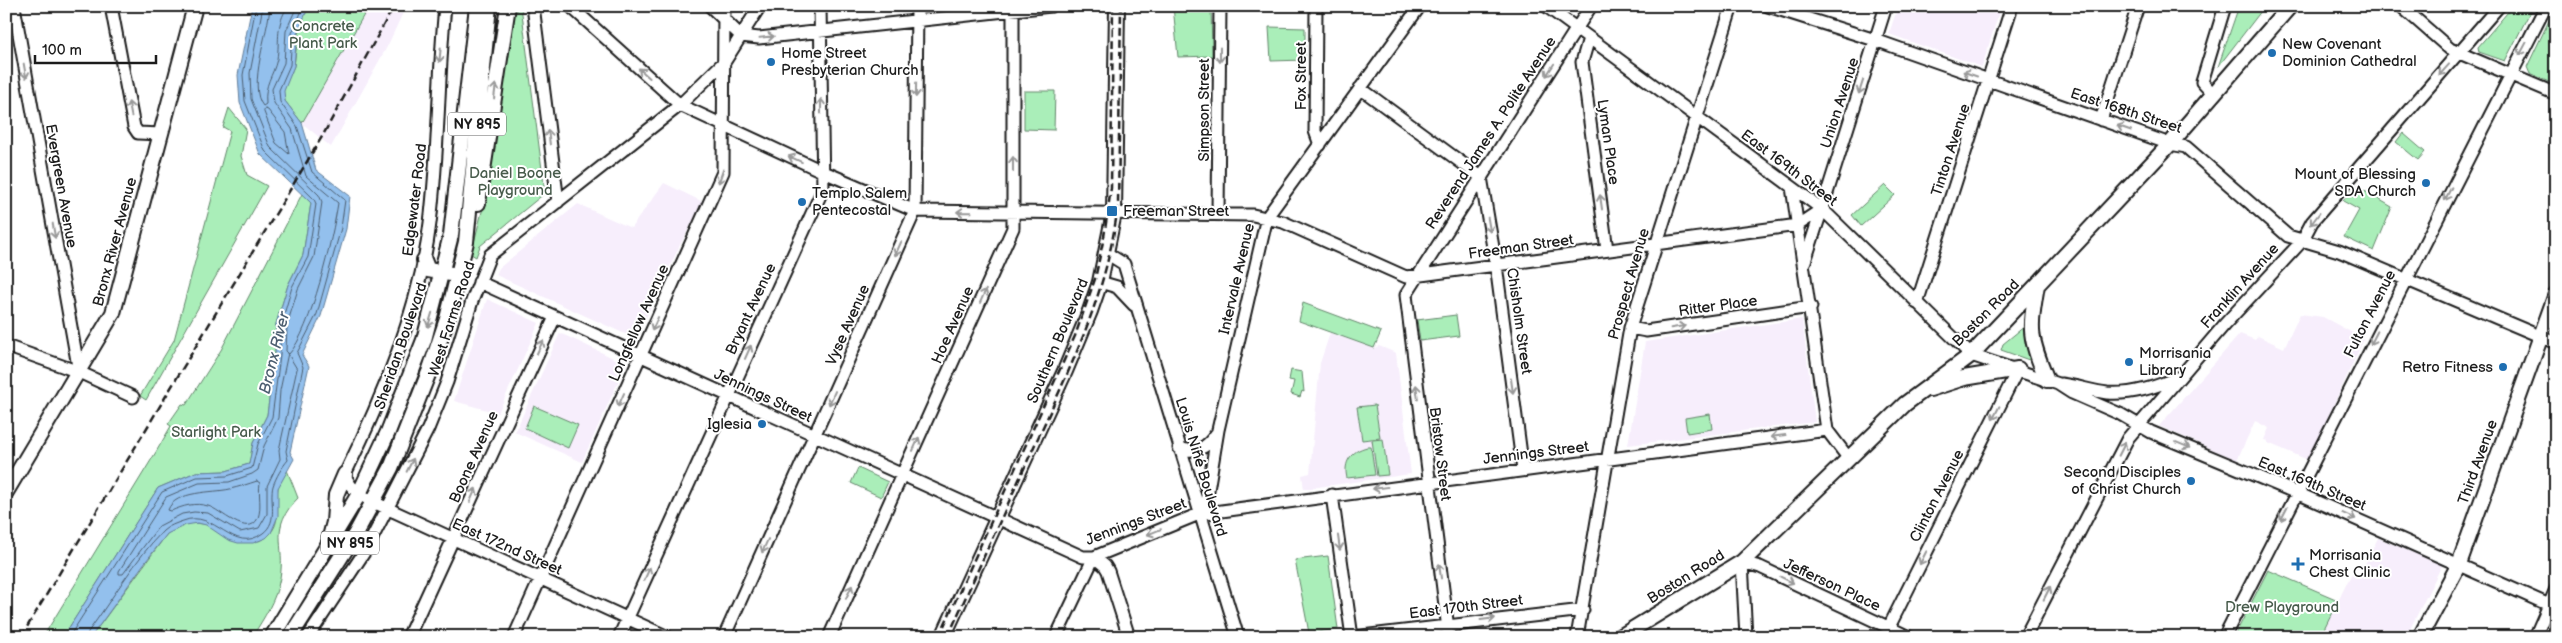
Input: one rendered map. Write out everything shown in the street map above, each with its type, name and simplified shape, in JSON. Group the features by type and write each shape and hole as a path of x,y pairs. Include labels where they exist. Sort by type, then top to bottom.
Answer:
{"main road":[{"name":"Bronx River Avenue","path":"6,492 114,313 195,6"},
{"name":"Sheridan Boulevard","path":"272,637 360,494 388,432 414,367 443,273 453,219 477,6"},
{"name":"NY 895","path":"290,637 338,563 374,501 402,441 448,318 466,242 489,6"},
{"path":"466,242 478,202 484,170 508,6"},
{"name":"Southern Boulevard","path":"943,637 1068,362 1100,282 1108,254 1114,213 1117,6"},
{"name":"Boston Road","path":"1620,637 1742,562 1917,394 1970,355 2170,144 2290,6"},
{"path":"424,260 428,270 458,276"},
{"path":"2037,284 2030,332 2036,356 2053,382"},
{"name":"Third Avenue","path":"2420,637 2459,564 2556,294"},
{"path":"1917,394 1964,378 2018,369"},
{"path":"325,552 334,522 336,495 345,474"}],"street":[{"name":"Evergreen Avenue","path":"14,6 79,372"},
{"path":"111,6 134,127 138,133 161,134"},
{"name":"Edgewater Road","path":"345,474 388,381 424,260 436,158 439,72 446,6"},
{"path":"532,6 558,202"},
{"name":"Freeman Street","path":"570,6 680,105 725,128 915,211 1218,214 1267,217 1283,222 1400,276 1416,277 1798,225"},
{"path":"710,6 740,36 759,38 1013,8 1051,6"},
{"name":"Longfellow Avenue","path":"514,637 724,172 724,6"},
{"name":"West Farms Road","path":"308,637 350,576 388,509 435,415 486,262 493,252 680,105 725,61 760,6"},
{"name":"Bryant Avenue","path":"619,637 823,189 824,172 821,162 822,31 820,6"},
{"name":"Vyse Avenue","path":"724,637 915,211 917,6"},
{"name":"Simpson Street","path":"1218,214 1220,6"},
{"name":"Fox Street","path":"1316,6 1315,131 1320,145"},
{"name":"Intervale Avenue","path":"1199,514 1206,502 1218,430 1267,217 1420,6"},
{"name":"East 169th Street","path":"1546,6 1822,209 1970,355 2018,369 2053,382 2151,432 2296,492 2552,607"},
{"name":"Reverend James A. Polite Avenue","path":"1416,277 1591,6"},
{"name":"Prospect Avenue","path":"1577,637 1630,328 1732,6"},
{"name":"East 168th Street","path":"1768,6 1876,40 2170,144 2186,147 2288,236 2339,251 2556,343"},
{"name":"Union Avenue","path":"1805,262 1886,6"},
{"name":"Tinton Avenue","path":"1917,303 2012,6"},
{"path":"2101,120 2138,6"},
{"path":"2213,94 2202,82 2225,6"},
{"path":"2401,6 2450,49 2556,94"},
{"name":"Franklin Avenue","path":"2025,637 2128,438 2180,376 2302,241 2312,222 2498,6"},
{"name":"Fulton Avenue","path":"2224,637 2405,278 2546,6"},
{"name":"Hoe Avenue","path":"829,637 1013,228 1013,8"},
{"name":"Lyman Place","path":"1589,38 1582,62 1608,250"},
{"path":"1360,88 1481,177"},
{"path":"1315,112 1337,119"},
{"name":"Chisholm Street","path":"1481,177 1496,265 1523,470"},
{"name":"Union Avenue","path":"1792,187 1805,262 1827,430 1849,459"},
{"path":"1798,225 1822,209"},
{"name":"Louis Niñé Boulevard","path":"1108,254 1124,264 1135,307 1238,637"},
{"name":"Bristow Street","path":"1416,277 1406,295 1448,637"},
{"name":"Jennings Street","path":"479,282 1083,557 1094,557 1199,514 1332,494 1827,430"},
{"name":"Louis Niñé Boulevard","path":"1100,282 1117,287 1135,307"},
{"name":"Ritter Place","path":"1630,328 1646,332 1811,307"},
{"name":"Boone Avenue","path":"408,637 555,316"},
{"path":"6,346 79,372 133,397"},
{"name":"Clinton Avenue","path":"1886,632 2018,369"},
{"name":"East 169th Street","path":"2053,382 2107,393 2132,393 2145,390 2180,376"},
{"path":"1179,448 1200,450 1209,445 1218,430"},
{"name":"East 172nd Street","path":"345,474 349,486 388,509 668,637"},
{"path":"1332,494 1352,637"},
{"path":"1056,637 1094,557 1108,571 1129,637"},
{"path":"1742,562 1746,637"},
{"name":"Jefferson Place","path":"1742,562 1760,567 1886,632 1909,637"},
{"path":"2535,637 2552,607 2556,589"},
{"name":"East 170th Street","path":"1352,637 1447,624 1582,610"}],"shaded area":[{"path":"369,6 406,6 388,45 331,147 302,123"},
{"path":"1898,6 2001,6 1982,67 1889,34"},
{"path":"664,183 703,202 680,245 636,339 496,275 499,268 578,204 631,228"},
{"path":"487,299 539,323 498,413 454,401"},
{"path":"2300,314 2323,317 2364,339 2308,460 2268,443 2268,441 2264,440 2269,428 2255,421 2237,460 2159,426 2240,334 2255,340 2258,336 2284,348"},
{"path":"1802,319 1815,422 1628,445 1645,342"},
{"path":"560,333 626,364 582,462 515,432"},
{"path":"1330,333 1374,348 1379,346 1396,353 1411,474 1304,489 1302,475 1310,473 1320,363"},
{"path":"2378,538 2442,565 2406,637 2320,637 2353,571 2360,574"}],"green space":[{"name":"Concrete Plant Park","path":"309,6 369,6 302,123 285,101 283,91 294,66 299,27"},
{"name":"Daniel Boone Playground","path":"515,6 521,6 545,193 480,246 476,257 471,254 486,196"},
{"path":"1173,6 1211,6 1212,56 1178,57"},
{"path":"2239,6 2265,6 2218,67"},
{"path":"2513,6 2533,6 2505,61 2479,52 2478,47"},
{"path":"2554,10 2556,11 2556,85 2530,74 2527,67"},
{"path":"1269,27 1305,28 1305,60 1271,61"},
{"path":"1024,91 1055,91 1054,130 1024,129"},
{"name":"Starlight Park","path":"229,108 246,129 241,156 247,175 267,186 146,400 140,396 174,340 230,131 223,127"},
{"path":"2403,133 2425,152 2418,160 2396,142"},
{"path":"1885,185 1895,195 1861,226 1852,215"},
{"path":"2356,186 2392,207 2374,251 2344,237 2359,210 2343,201"},
{"name":"Starlight Park","path":"302,194 311,203 303,255 288,285 276,324 275,355 267,415 253,443 249,464 226,471 196,472 158,488 63,637 43,637 156,452 171,426 168,424 182,404 186,405 221,350"},
{"path":"1303,303 1381,332 1374,348 1299,321"},
{"path":"1456,315 1459,336 1420,341 1417,320"},
{"path":"2025,326 2029,360 2001,350 2003,344"},
{"path":"1291,370 1302,372 1304,392 1302,391 1300,397 1291,394 1294,381 1289,380"},
{"path":"1375,405 1380,438 1362,440 1357,407"},
{"path":"534,406 578,425 568,448 525,428"},
{"path":"1710,414 1712,429 1687,433 1685,418"},
{"path":"1383,439 1388,475 1377,476 1372,440"},
{"path":"1371,447 1375,475 1347,478 1347,462 1357,451"},
{"path":"858,468 888,482 881,497 851,483"},
{"name":"Starlight Park","path":"287,470 298,498 283,518 280,536 280,578 276,594 252,637 91,637 167,534 192,514 194,523 204,524 259,541 267,536 275,525 278,488"},
{"path":"1328,556 1338,629 1309,633 1295,560"},
{"name":"Drew Playground","path":"2268,570 2338,600 2320,637 2240,637 2235,635"}],"water":[{"path":"252,6 309,6 297,34 294,66 284,91 285,101 302,123 316,170 350,196 346,229 321,316 302,355 309,366 290,452 294,459 278,488 278,516 271,533 266,538 253,543 238,543 228,540 206,525 198,523 186,525 167,534 91,637 63,637 158,488 196,472 226,471 249,464 253,443 267,415 275,355 276,324 288,285 303,255 311,203 260,154 240,103 238,75"}],"railway":[{"path":"21,637 323,135 394,6"},
{"path":"939,637 1075,336 1095,279 1104,237 1111,188 1113,6"},
{"path":"948,637 1076,354 1106,267 1118,204 1121,6"}],"place":[{"name":"New Covenant Dominion Cathedral","path":"2272,53"},
{"name":"Home Street Presbyterian Church","path":"771,62"},
{"name":"Mount of Blessing SDA Church","path":"2426,183"},
{"name":"Templo Salem Pentecostal","path":"802,202"},
{"name":"Freeman Street","path":"1112,211"},
{"name":"Morrisania Library","path":"2129,362"},
{"name":"Retro Fitness","path":"2503,367"},
{"name":"Iglesia","path":"762,424"},
{"name":"Second Disciples of Christ Church","path":"2191,481"},
{"name":"Morrisania Chest Clinic","path":"2298,564"}],"water label":[{"name":"Bronx River","path":"275,353"}]}
